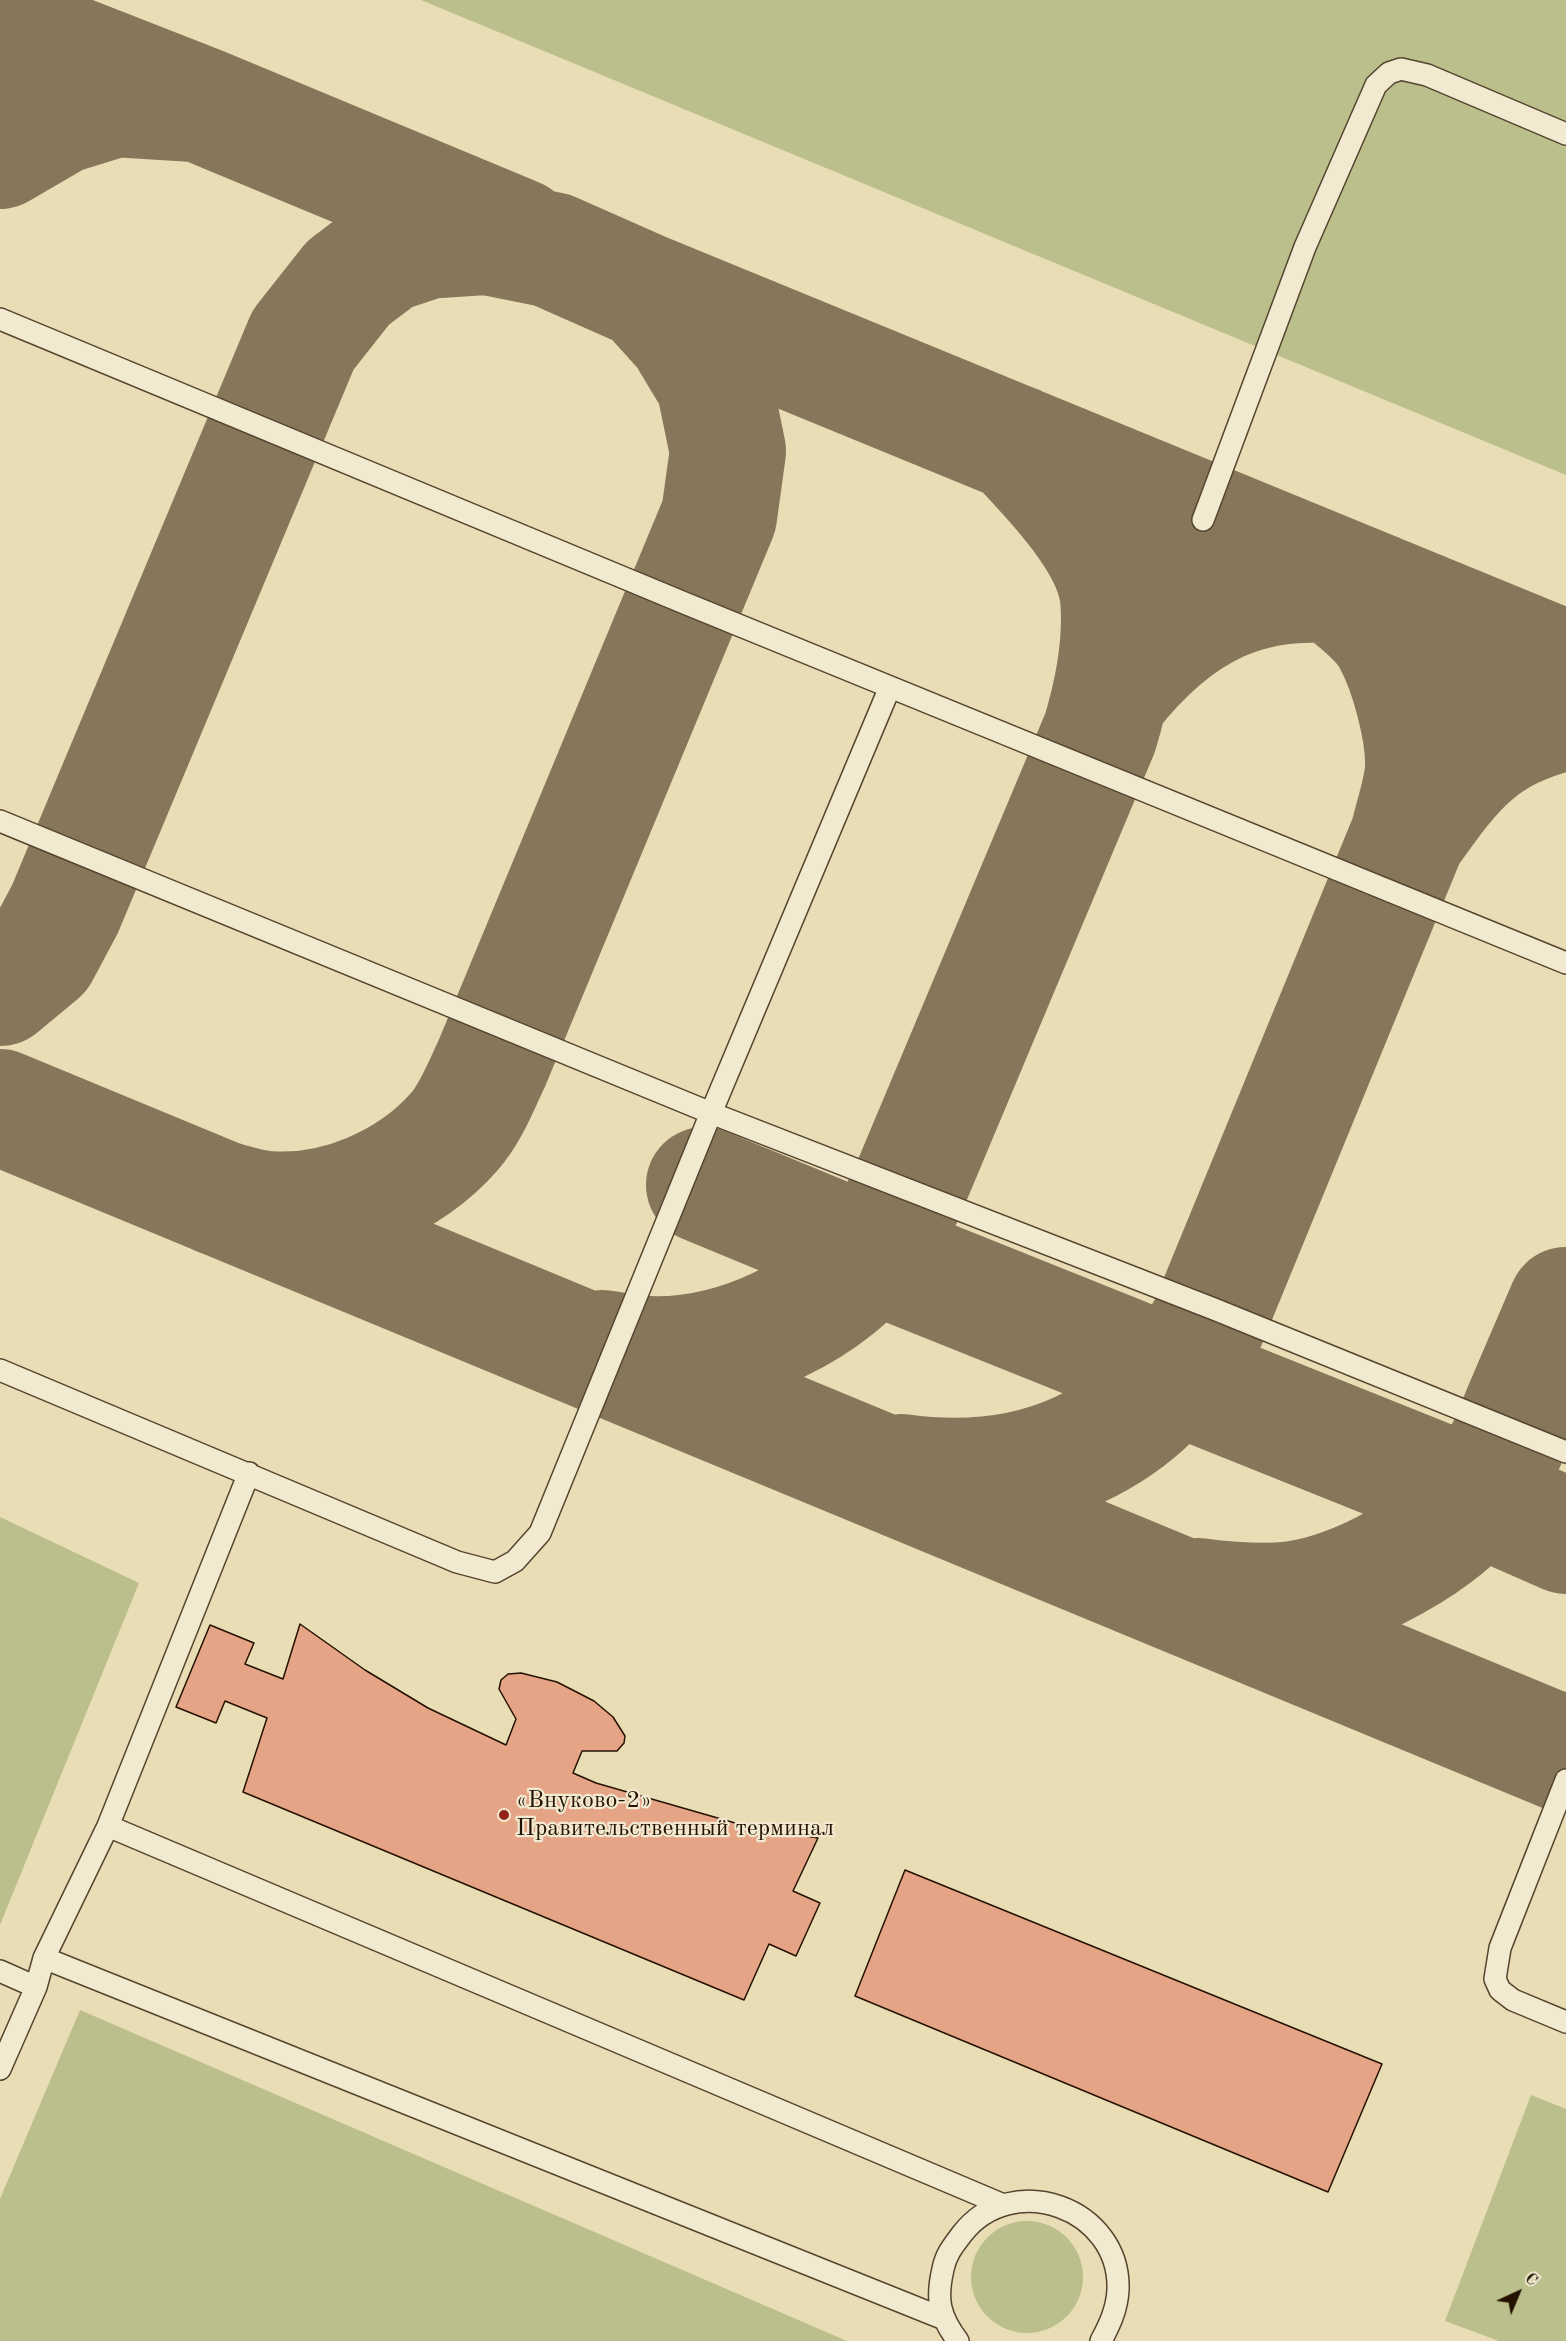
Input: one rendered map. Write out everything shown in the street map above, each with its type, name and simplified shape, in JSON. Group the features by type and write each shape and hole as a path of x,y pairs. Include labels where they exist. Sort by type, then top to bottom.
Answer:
{"lane":[{"path":"1203,520 1305,247 1376,85 1389,73 1401,69 1427,75 1566,134"},
{"path":"0,319 890,687 1566,963"},
{"path":"0,1370 457,1562 495,1572 515,1561 540,1533 711,1113 890,687"},
{"path":"0,821 711,1113 1203,1305 1566,1452"},
{"path":"0,2069 36,1987 44,1958 108,1826 249,1473"},
{"path":"1566,1780 1500,1948 1495,1978 1500,1990 1513,2000 1566,2022"},
{"path":"108,1826 1001,2204"},
{"path":"44,1958 942,2318"},
{"path":"0,1971 36,1987"},
{"path":"957,2341 942,2318 940,2284 946,2254 974,2218 1001,2204 1043,2200 1080,2216 1102,2238 1113,2257 1118,2288 1114,2314 1101,2341"}],"green space":[{"path":"421,0 1566,0 1566,475"},
{"path":"0,1517 139,1583 0,1925"},
{"path":"80,2010 847,2341 0,2341 0,2199"},
{"path":"1531,2095 1566,2109 1566,2341 1499,2341 1445,2321"},
{"path":"1027,2221 1048,2225 1067,2237 1079,2256 1083,2277 1079,2298 1067,2317 1048,2329 1027,2333 1006,2329 987,2317 975,2298 971,2277 975,2256 987,2237 1006,2225"}],"building":[{"name":"«Внуково-2» Правительственный терминал","path":"300,1624 365,1670 428,1708 506,1745 516,1719 499,1689 501,1680 508,1674 521,1673 557,1682 594,1701 613,1717 625,1736 624,1743 617,1751 582,1751 573,1773 596,1783 749,1827 818,1838 793,1891 820,1903 796,1956 769,1944 744,2000 243,1792 267,1718 225,1701 216,1723 176,1707 210,1625 254,1643 245,1664 283,1679"},
{"path":"905,1870 1382,2064 1328,2192 855,1996"}],"taxiway":[{"path":"0,26 202,105 517,236"},
{"path":"0,151 60,116 115,99 195,104"},
{"path":"0,988 41,954 65,909 303,340 348,283 385,255 427,241 487,237 552,250 647,292 684,333 714,383 728,451 719,516 480,1090 460,1125 436,1150 394,1180 370,1191 320,1206 294,1209 262,1208 219,1198"},
{"path":"647,292 1566,669"},
{"path":"602,1348 642,1354 680,1353 747,1338 779,1325 810,1308 838,1288 862,1265 883,1240 906,1195 1100,733 1115,666 1119,632 1118,597 1105,556 1093,535 1063,494 1016,443"},
{"path":"901,1472 949,1476 995,1473 1039,1464 1080,1449 1118,1428 1152,1399 1182,1365 1208,1323 1408,836 1422,776 1423,753 1418,719 1409,684 1390,639 1362,607 1304,562"},
{"path":"1111,695 1137,665 1164,640 1192,619 1221,603 1253,592 1287,586 1323,585 1363,589"},
{"path":"1408,836 1441,791 1474,756 1513,731 1566,712"},
{"path":"0,1107 1566,1755"},
{"path":"704,1185 1477,1497 1566,1536"},
{"path":"1198,1596 1270,1601 1317,1594 1343,1587 1369,1576 1443,1531 1478,1495 1498,1463 1566,1305"}],"place":[{"name":"«Внуково-2» Правительственный терминал","path":"504,1815"}]}
